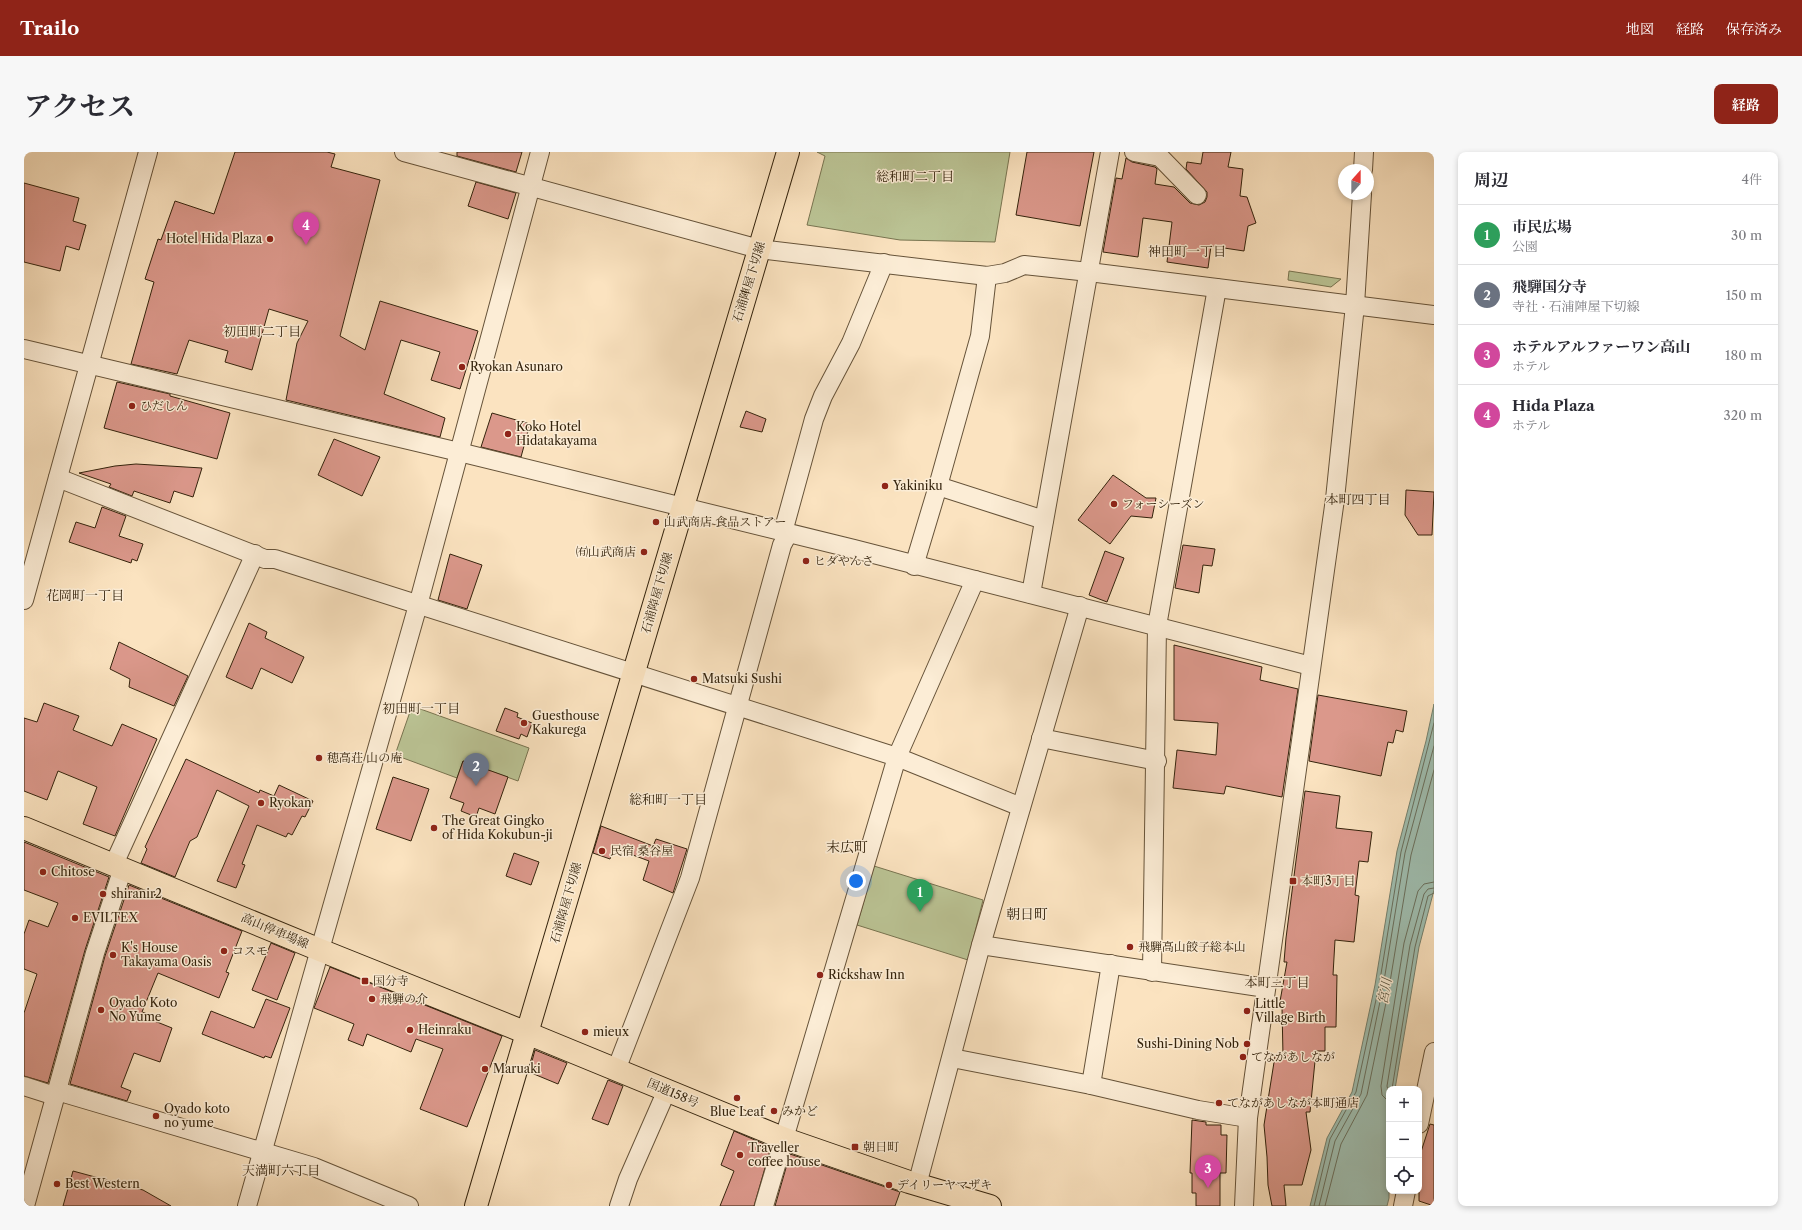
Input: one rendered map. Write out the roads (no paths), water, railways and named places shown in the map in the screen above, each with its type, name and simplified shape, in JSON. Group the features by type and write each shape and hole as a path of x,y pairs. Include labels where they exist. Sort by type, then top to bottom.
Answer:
{"main road":[{"name":"石浦陣屋下切線","path":"527,1033 788,152"},
{"name":"高山停車場線","path":"24,828 320,950 527,1033"},
{"name":"国道158号","path":"527,1033 785,1139 917,1184 990,1206"},
{"path":"476,1206 527,1033"}],"street":[{"path":"24,600 148,152"},
{"path":"404,152 759,249 987,276 1005,273 1024,265 1434,315"},
{"path":"247,1206 418,605 540,152"},
{"path":"1031,594 1110,152"},
{"path":"1134,152 1160,157 1197,195"},
{"path":"1363,164 1364,152"},
{"path":"1244,1206 1248,1118 1334,500 1355,305 1362,200"},
{"path":"616,1070 690,878 782,545 814,419 823,396 851,343 884,263"},
{"path":"914,566 980,336 987,276"},
{"path":"1152,972 1157,761 1157,626 1217,288"},
{"path":"24,349 459,452 1080,606 1311,666"},
{"path":"58,478 255,554 633,675 737,706 897,757 1021,807"},
{"path":"938,486 1044,520"},
{"path":"24,1206 119,866 255,554"},
{"path":"764,1206 897,757 975,580"},
{"path":"917,1184 952,1058 981,945 1080,606"},
{"path":"1041,738 1157,761"},
{"path":"981,945 1266,988"},
{"path":"1091,1085 1111,964"},
{"path":"1419,1122 1434,1052"},
{"path":"952,1058 1091,1085 1198,1110 1248,1118"},
{"path":"24,1086 56,1093 314,1168 409,1206"},
{"path":"619,1206 628,1179 667,1090"},
{"path":"1403,1206 1405,1194"}],"water":[{"name":"宮川","path":"1434,704 1434,890 1419,947 1396,1086 1386,1086 1386,1194 1389,1194 1389,1198 1387,1206 1310,1206 1327,1138 1352,1092 1375,985 1397,851 1426,741"}],"place":[{"name":"Hotel Hida Plaza","path":"270,239"},
{"name":"Hida Plaza","path":"306,245"},
{"name":"Ryokan Asunaro","path":"462,367"},
{"name":"ひだしん","path":"132,406"},
{"name":"Koko Hotel Hidatakayama","path":"508,434"},
{"name":"Yakiniku","path":"885,486"},
{"name":"フォーシーズン","path":"1114,504"},
{"name":"山武商店 食品ストアー","path":"656,522"},
{"name":"㈲山武商店","path":"644,552"},
{"name":"ヒダやんさ","path":"806,561"},
{"name":"Matsuki Sushi","path":"694,679"},
{"name":"Guesthouse Kakurega","path":"524,723"},
{"name":"穂高荘 山の庵","path":"319,758"},
{"name":"飛騨国分寺","path":"476,786"},
{"name":"Ryokan","path":"261,803"},
{"name":"The Great Gingko of Hida Kokubun-ji","path":"434,828"},
{"name":"民宿 桑谷屋","path":"602,851"},
{"name":"Chitose","path":"43,872"},
{"name":"本町3丁目","path":"1293,881"},
{"name":"shiranir2","path":"103,894"},
{"name":"市民広場","path":"920,912"},
{"name":"EVILTEX","path":"75,918"},
{"name":"飛騨高山餃子総本山","path":"1130,947"},
{"name":"コスモ","path":"224,951"},
{"name":"K's House Takayama Oasis","path":"113,955"},
{"name":"Rickshaw Inn","path":"820,975"},
{"name":"国分寺","path":"365,981"},
{"name":"飛騨の介","path":"372,999"},
{"name":"Oyado Koto No Yume","path":"101,1010"},
{"name":"Little Village Birth","path":"1247,1011"},
{"name":"Heinraku","path":"410,1030"},
{"name":"mieux","path":"585,1032"},
{"name":"Sushi-Dining Nob","path":"1247,1044"},
{"name":"てながあしなが","path":"1243,1057"},
{"name":"Maruaki","path":"485,1069"},
{"name":"Blue Leaf","path":"737,1098"},
{"name":"てながあしなが本町通店","path":"1219,1103"},
{"name":"みかど","path":"774,1111"},
{"name":"Oyado koto no yume","path":"156,1116"},
{"name":"朝日町","path":"855,1147"},
{"name":"Traveller coffee house","path":"740,1155"},
{"name":"Best Western","path":"57,1184"},
{"name":"デイリーヤマザキ","path":"889,1185"},
{"name":"ホテルアルファーワン高山","path":"1208,1188"}],"district":[{"name":"総和町二丁目","path":"915,176"},
{"name":"神田町一丁目","path":"1187,251"},
{"name":"初田町二丁目","path":"262,331"},
{"name":"本町四丁目","path":"1358,499"},
{"name":"花岡町一丁目","path":"85,595"},
{"name":"初田町一丁目","path":"421,708"},
{"name":"総和町一丁目","path":"668,799"},
{"name":"末広町","path":"847,847"},
{"name":"朝日町","path":"1027,914"},
{"name":"本町三丁目","path":"1277,982"},
{"name":"天満町六丁目","path":"281,1170"}]}
